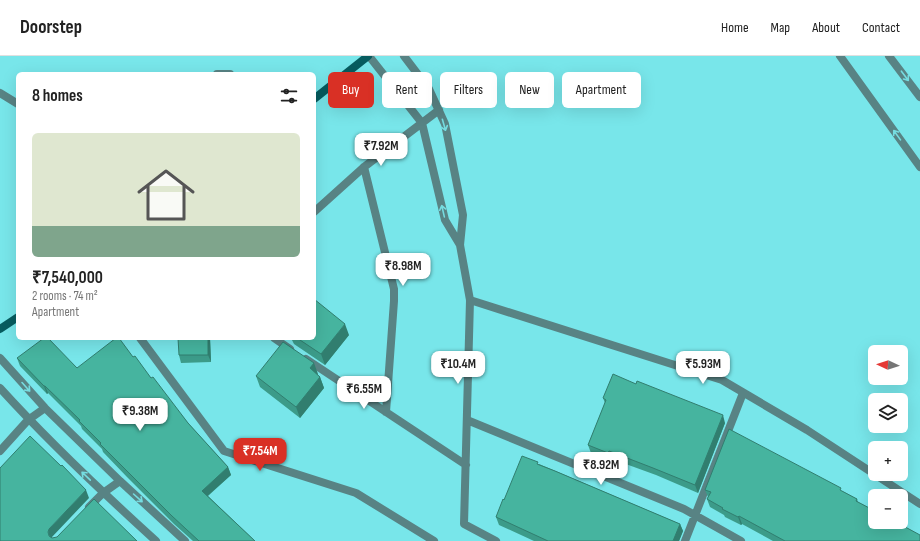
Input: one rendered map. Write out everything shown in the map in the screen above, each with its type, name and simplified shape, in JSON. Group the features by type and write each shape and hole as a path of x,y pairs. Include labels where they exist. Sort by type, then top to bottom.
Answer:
{"main road":[{"path":"316,97 369,56"},
{"path":"0,329 16,318"}],"street":[{"path":"369,56 422,123 445,220 460,246"},
{"path":"404,56 430,89 445,124 463,215 460,246 470,300 464,524 496,541"},
{"path":"840,56 920,167"},
{"path":"889,56 920,97"},
{"path":"0,93 16,103"},
{"path":"316,210 364,167 439,110"},
{"path":"364,167 394,288 386,412"},
{"path":"470,300 722,380 807,430 920,504"},
{"path":"141,340 224,451 356,492 434,541"},
{"path":"277,340 466,465"},
{"path":"0,358 45,408 120,481 185,541"},
{"path":"0,388 28,420 103,493 156,541"},
{"path":"686,541 695,514 743,393"},
{"path":"0,451 28,420 45,408"},
{"path":"467,420 695,514 741,541"},
{"path":"82,514 103,493 120,481"}],"building":[{"path":"316,301 345,324 321,354 300,340 316,340"},
{"path":"41,340 50,340 77,368 113,340 120,340 133,357 135,356 151,378 153,377 188,423 228,467 202,491 255,541 199,541 100,444 101,443 79,421 80,420 17,358"},
{"path":"178,340 208,340 208,355 179,355"},
{"path":"283,342 314,363 310,368 320,377 296,407 256,376"},
{"path":"613,374 636,384 637,381 723,415 695,485 609,451 608,453 588,445 606,400 603,398"},
{"path":"729,429 841,488 840,490 857,499 856,501 868,507 868,529 908,528 920,535 920,541 785,541 739,516 738,517 722,509 723,508 707,499 711,492 705,490"},
{"path":"30,436 61,466 62,465 86,490 49,529 49,536 52,538 57,537 94,499 137,541 0,541 0,468"},
{"path":"522,456 538,462 537,464 680,524 673,541 548,541 496,517"}]}
